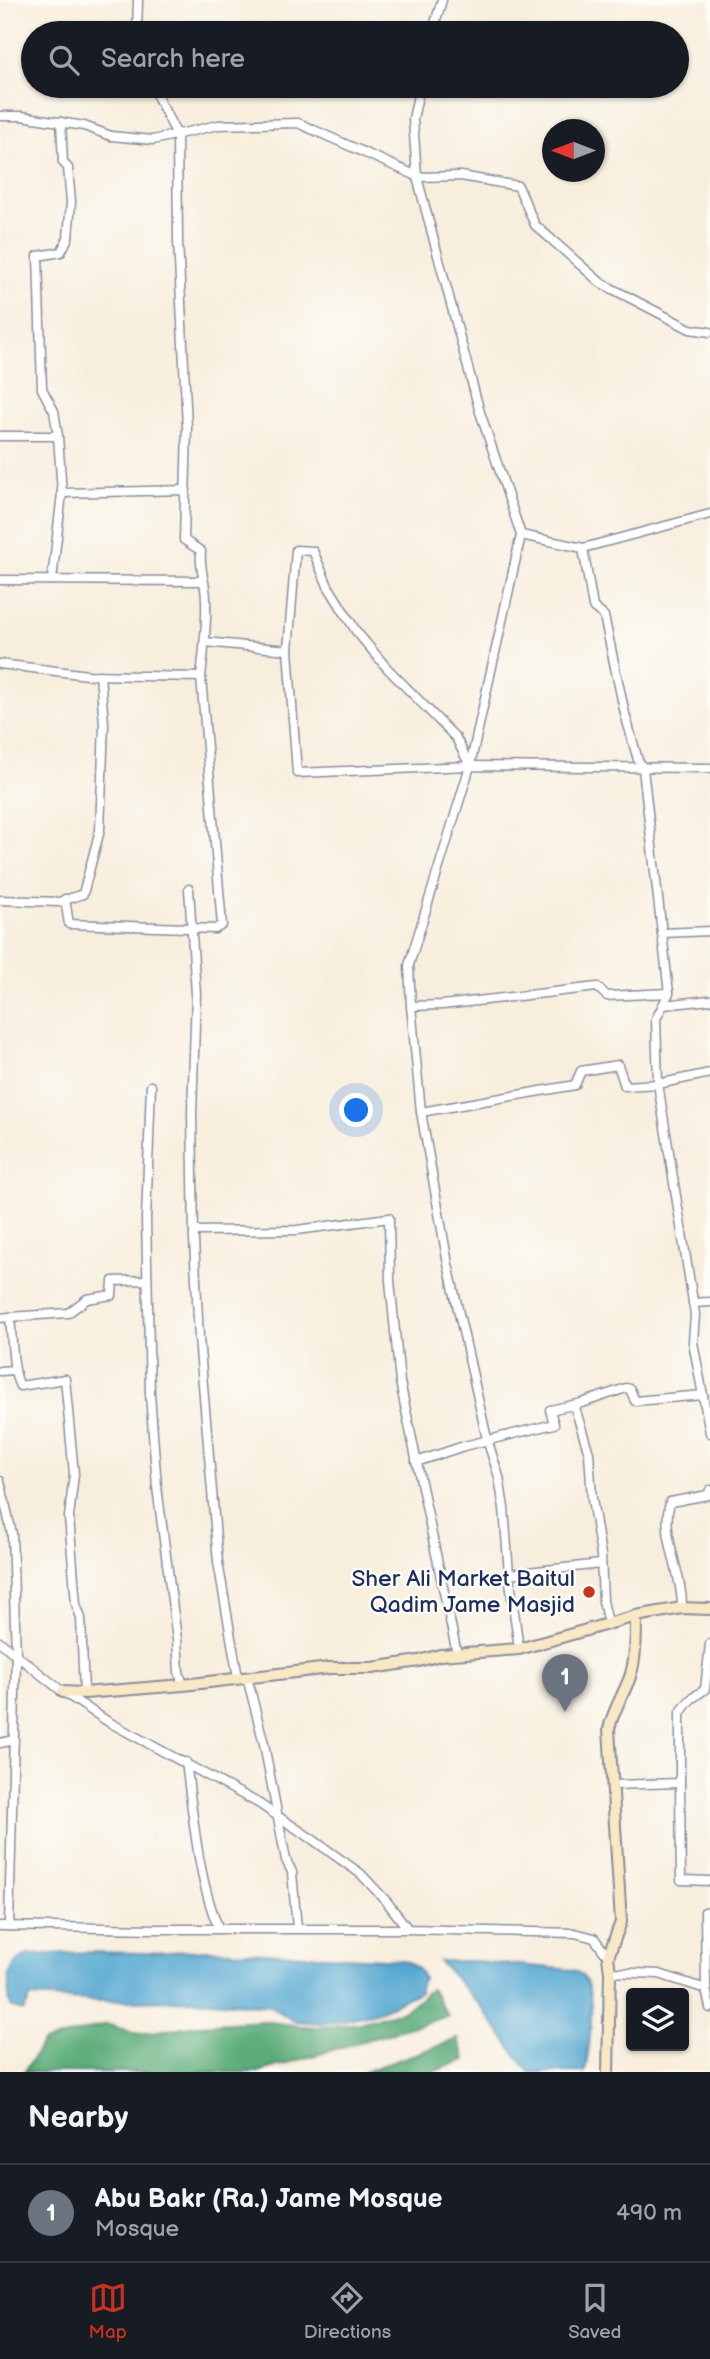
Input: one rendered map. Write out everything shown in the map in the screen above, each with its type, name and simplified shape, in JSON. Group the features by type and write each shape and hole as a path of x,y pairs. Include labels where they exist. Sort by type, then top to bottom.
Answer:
{"street":[{"path":"137,21 138,0"},
{"path":"436,21 442,0"},
{"path":"65,900 69,924 215,929 222,925 201,677 206,597 200,564 201,551 184,540 187,427 178,240 177,135 158,98"},
{"path":"417,98 413,119 417,176 479,409 521,535 470,766 409,965 421,1112 447,1264 503,1498 519,1649"},
{"path":"0,116 22,116 61,122 84,126 111,136 153,140 218,125 298,123 417,176 461,176 518,186 534,225 601,283 690,329 710,332"},
{"path":"52,580 62,493 54,411 42,388 38,256 61,252 68,238 71,202 68,168 63,162 61,122"},
{"path":"0,436 58,436"},
{"path":"62,493 186,490"},
{"path":"521,535 583,548 710,514"},
{"path":"583,548 593,607 604,616 625,714 643,769 670,993 656,1019 658,1084 695,1314 693,1342 710,1433"},
{"path":"470,766 456,738 387,668 356,631 328,586 313,551 296,550 288,650 297,773 470,766 710,768"},
{"path":"0,580 203,581"},
{"path":"205,642 288,650"},
{"path":"0,664 100,675 201,677"},
{"path":"0,900 65,900 83,894 100,830 104,724 100,675"},
{"path":"189,890 196,995 192,1113 194,1231 206,1437 218,1562 242,1678 279,1816 286,1860 292,1872 297,1928"},
{"path":"662,933 710,931"},
{"path":"411,1006 442,1005 597,987 607,996 670,993"},
{"path":"663,1005 710,1000"},
{"path":"421,1112 575,1085 581,1071 618,1065 625,1086 658,1084 710,1073"},
{"path":"151,1086 146,1219 153,1444 179,1672 183,1685"},
{"path":"194,1231 297,1230 389,1218 390,1281 400,1382 457,1654"},
{"path":"0,1318 68,1313 88,1299 112,1296 113,1281 147,1280"},
{"path":"693,1303 710,1302"},
{"path":"10,1317 14,1370 20,1385 65,1379 74,1474 69,1517 76,1604 81,1618 84,1693"},
{"path":"0,1371 14,1370"},
{"path":"416,1462 487,1439 554,1424 550,1410 626,1388 630,1389 635,1401 703,1395"},
{"path":"574,1405 589,1453 592,1499 601,1555 603,1601 608,1623"},
{"path":"0,1480 12,1534 16,1655 4,1926 575,1933 594,1938 608,1957"},
{"path":"682,1608 682,1593 666,1515 670,1502 708,1495 710,1490"},
{"path":"509,1574 601,1564"},
{"path":"63,1692 84,1693 183,1685 330,1668 372,1668 457,1654 519,1649 636,1616 682,1608 710,1609"},
{"path":"608,2072 608,1957 621,1923 609,1729 612,1713 624,1692 633,1665 636,1616"},
{"path":"0,1642 63,1692 107,1721 186,1762 279,1816 361,1874 408,1929"},
{"path":"710,1644 705,1689 690,1700 680,1713 681,1880 710,1881"},
{"path":"0,1744 14,1740"},
{"path":"186,1762 199,1852 212,1914 219,1929"},
{"path":"612,1785 680,1783"},
{"path":"710,1912 705,1912 706,1989 710,2008"},
{"path":"610,1972 659,1974 706,1989"}],"green space":[{"path":"431,1989 448,2016 258,2072 24,2072 42,2043 106,2024 138,2034 198,2025 263,2021 315,2028 359,2023 405,2010"},
{"path":"458,2039 465,2060 432,2072 364,2072"}],"water":[{"path":"208,1950 403,1960 415,1967 423,1978 419,1992 375,2013 335,2022 294,2021 270,2006 196,2000 104,2001 31,1997 24,2011 12,2008 10,2004 10,1975 16,1963 29,1955"},
{"path":"439,1961 475,1961 573,1970 580,1974 588,1986 591,2005 590,2041 585,2072 529,2072 479,2004"}],"place":[{"name":"Sher Ali Market Baitul Qadim Jame Masjid","path":"589,1592"},
{"name":"Abu Bakr (Ra.) Jame Mosque","path":"565,1712"}]}
